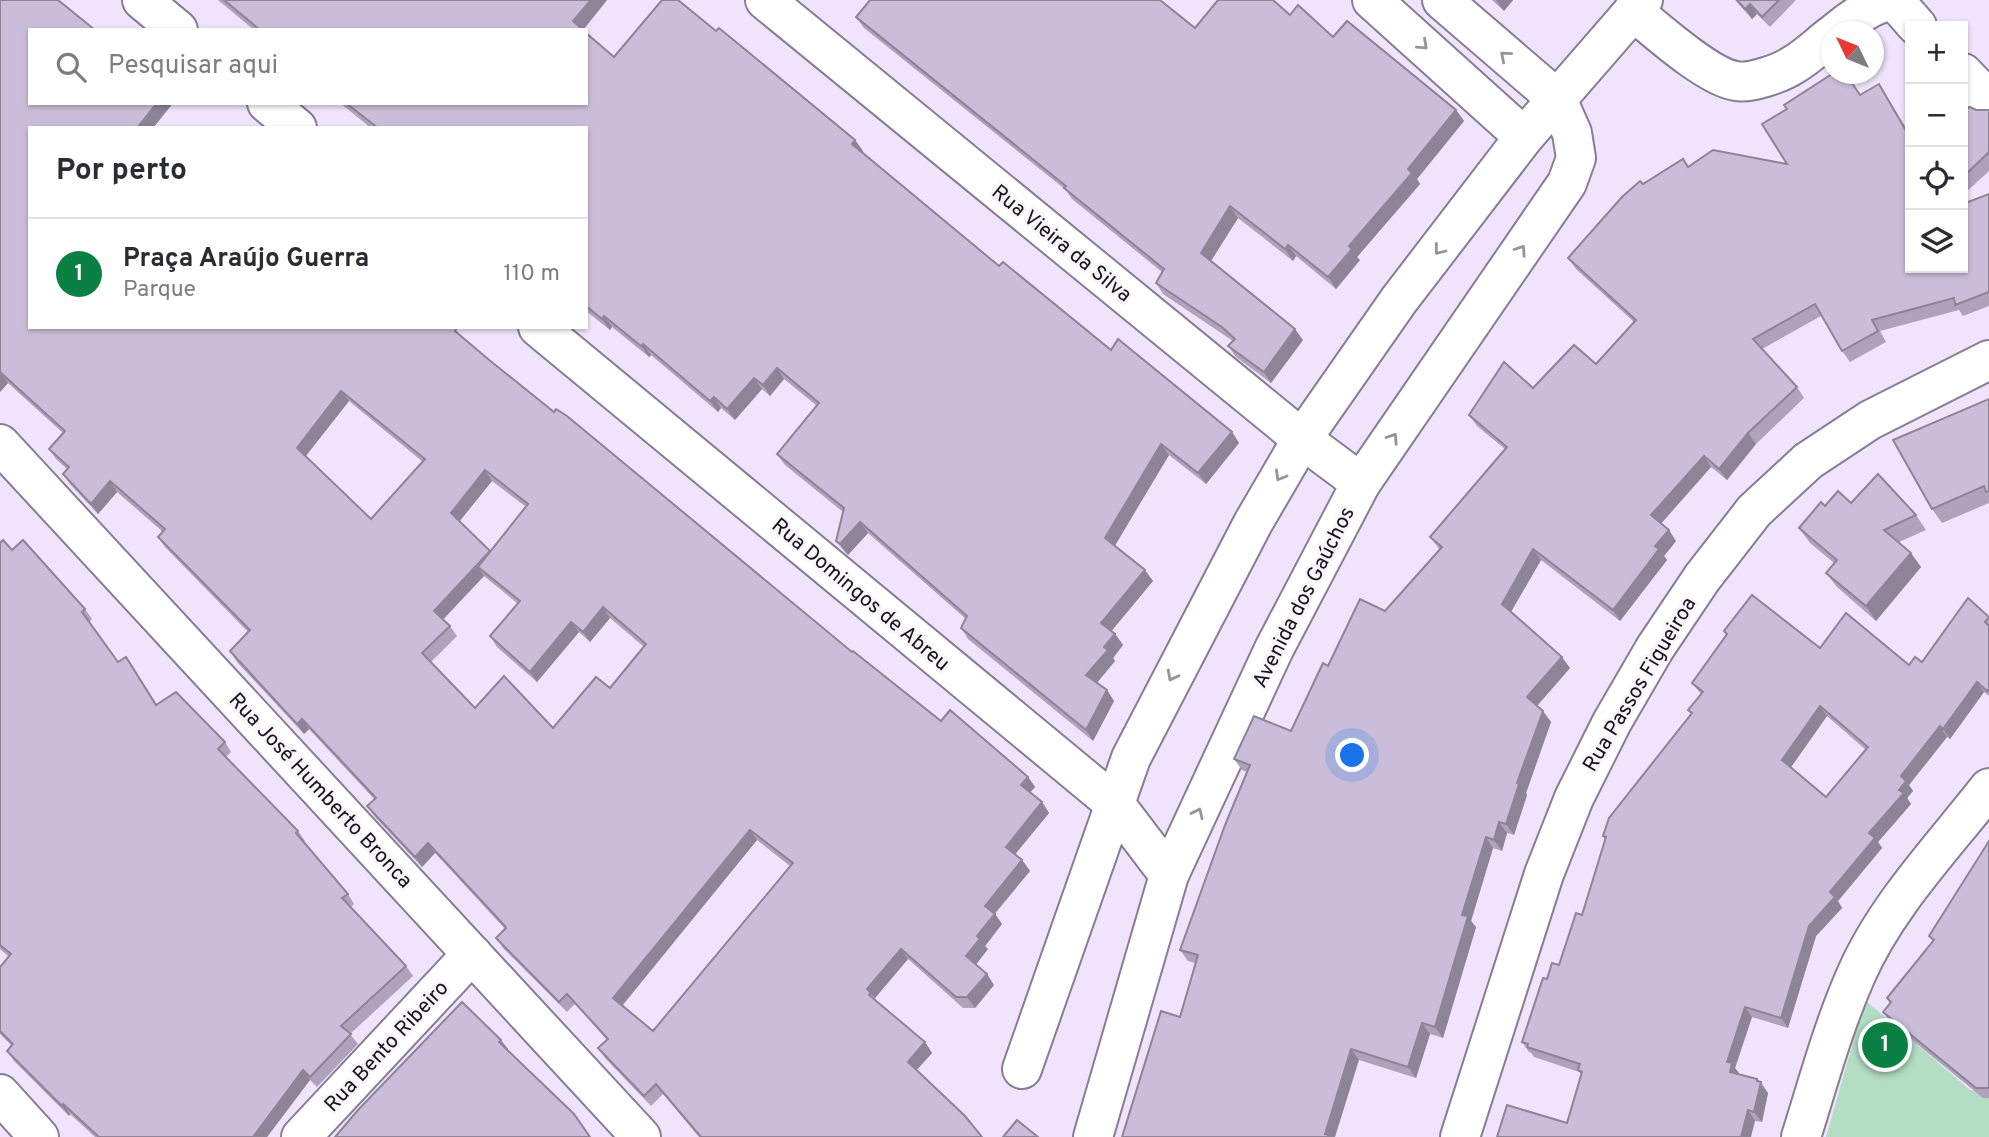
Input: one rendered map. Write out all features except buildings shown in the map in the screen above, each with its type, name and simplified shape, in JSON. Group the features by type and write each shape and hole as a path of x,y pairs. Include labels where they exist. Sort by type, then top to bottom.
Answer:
{"street":[{"path":"142,0 176,28"},
{"name":"Rua Vieira da Silva","path":"765,0 1302,439 1362,483"},
{"path":"1373,0 1524,137"},
{"path":"1442,0 1557,100"},
{"path":"1850,21 1868,6 1885,0 1893,2 1912,21"},
{"path":"1022,1069 1131,758 1253,523 1302,439 1399,300 1524,137 1638,6 1673,45 1720,75 1735,81 1749,82 1793,66 1821,44"},
{"path":"1968,78 1989,100"},
{"name":"Avenida dos Gaúchos","path":"1093,1137 1169,875 1274,649 1362,483 1567,183 1576,158 1572,133 1557,100"},
{"path":"269,105 295,126"},
{"name":"Rua Domingos de Abreu","path":"540,329 1115,804 1169,875"},
{"name":"Rua Passos Figueiroa","path":"1460,1137 1544,874 1574,797 1618,711 1689,598 1754,511 1808,461 1870,419 1989,360"},
{"name":"Rua José Humberto Bronca","path":"0,444 641,1137"},
{"path":"1801,1137 1837,1025 1862,963 1878,933 1989,788"},
{"name":"Rua Bento Ribeiro","path":"301,1137 472,954"},
{"path":"0,1094 39,1137"}],"green space":[{"path":"1865,1000 1970,1090 1989,1091 1989,1137 1826,1137"}],"place":[{"name":"Praça Araújo Guerra","path":"1885,1045"}]}
